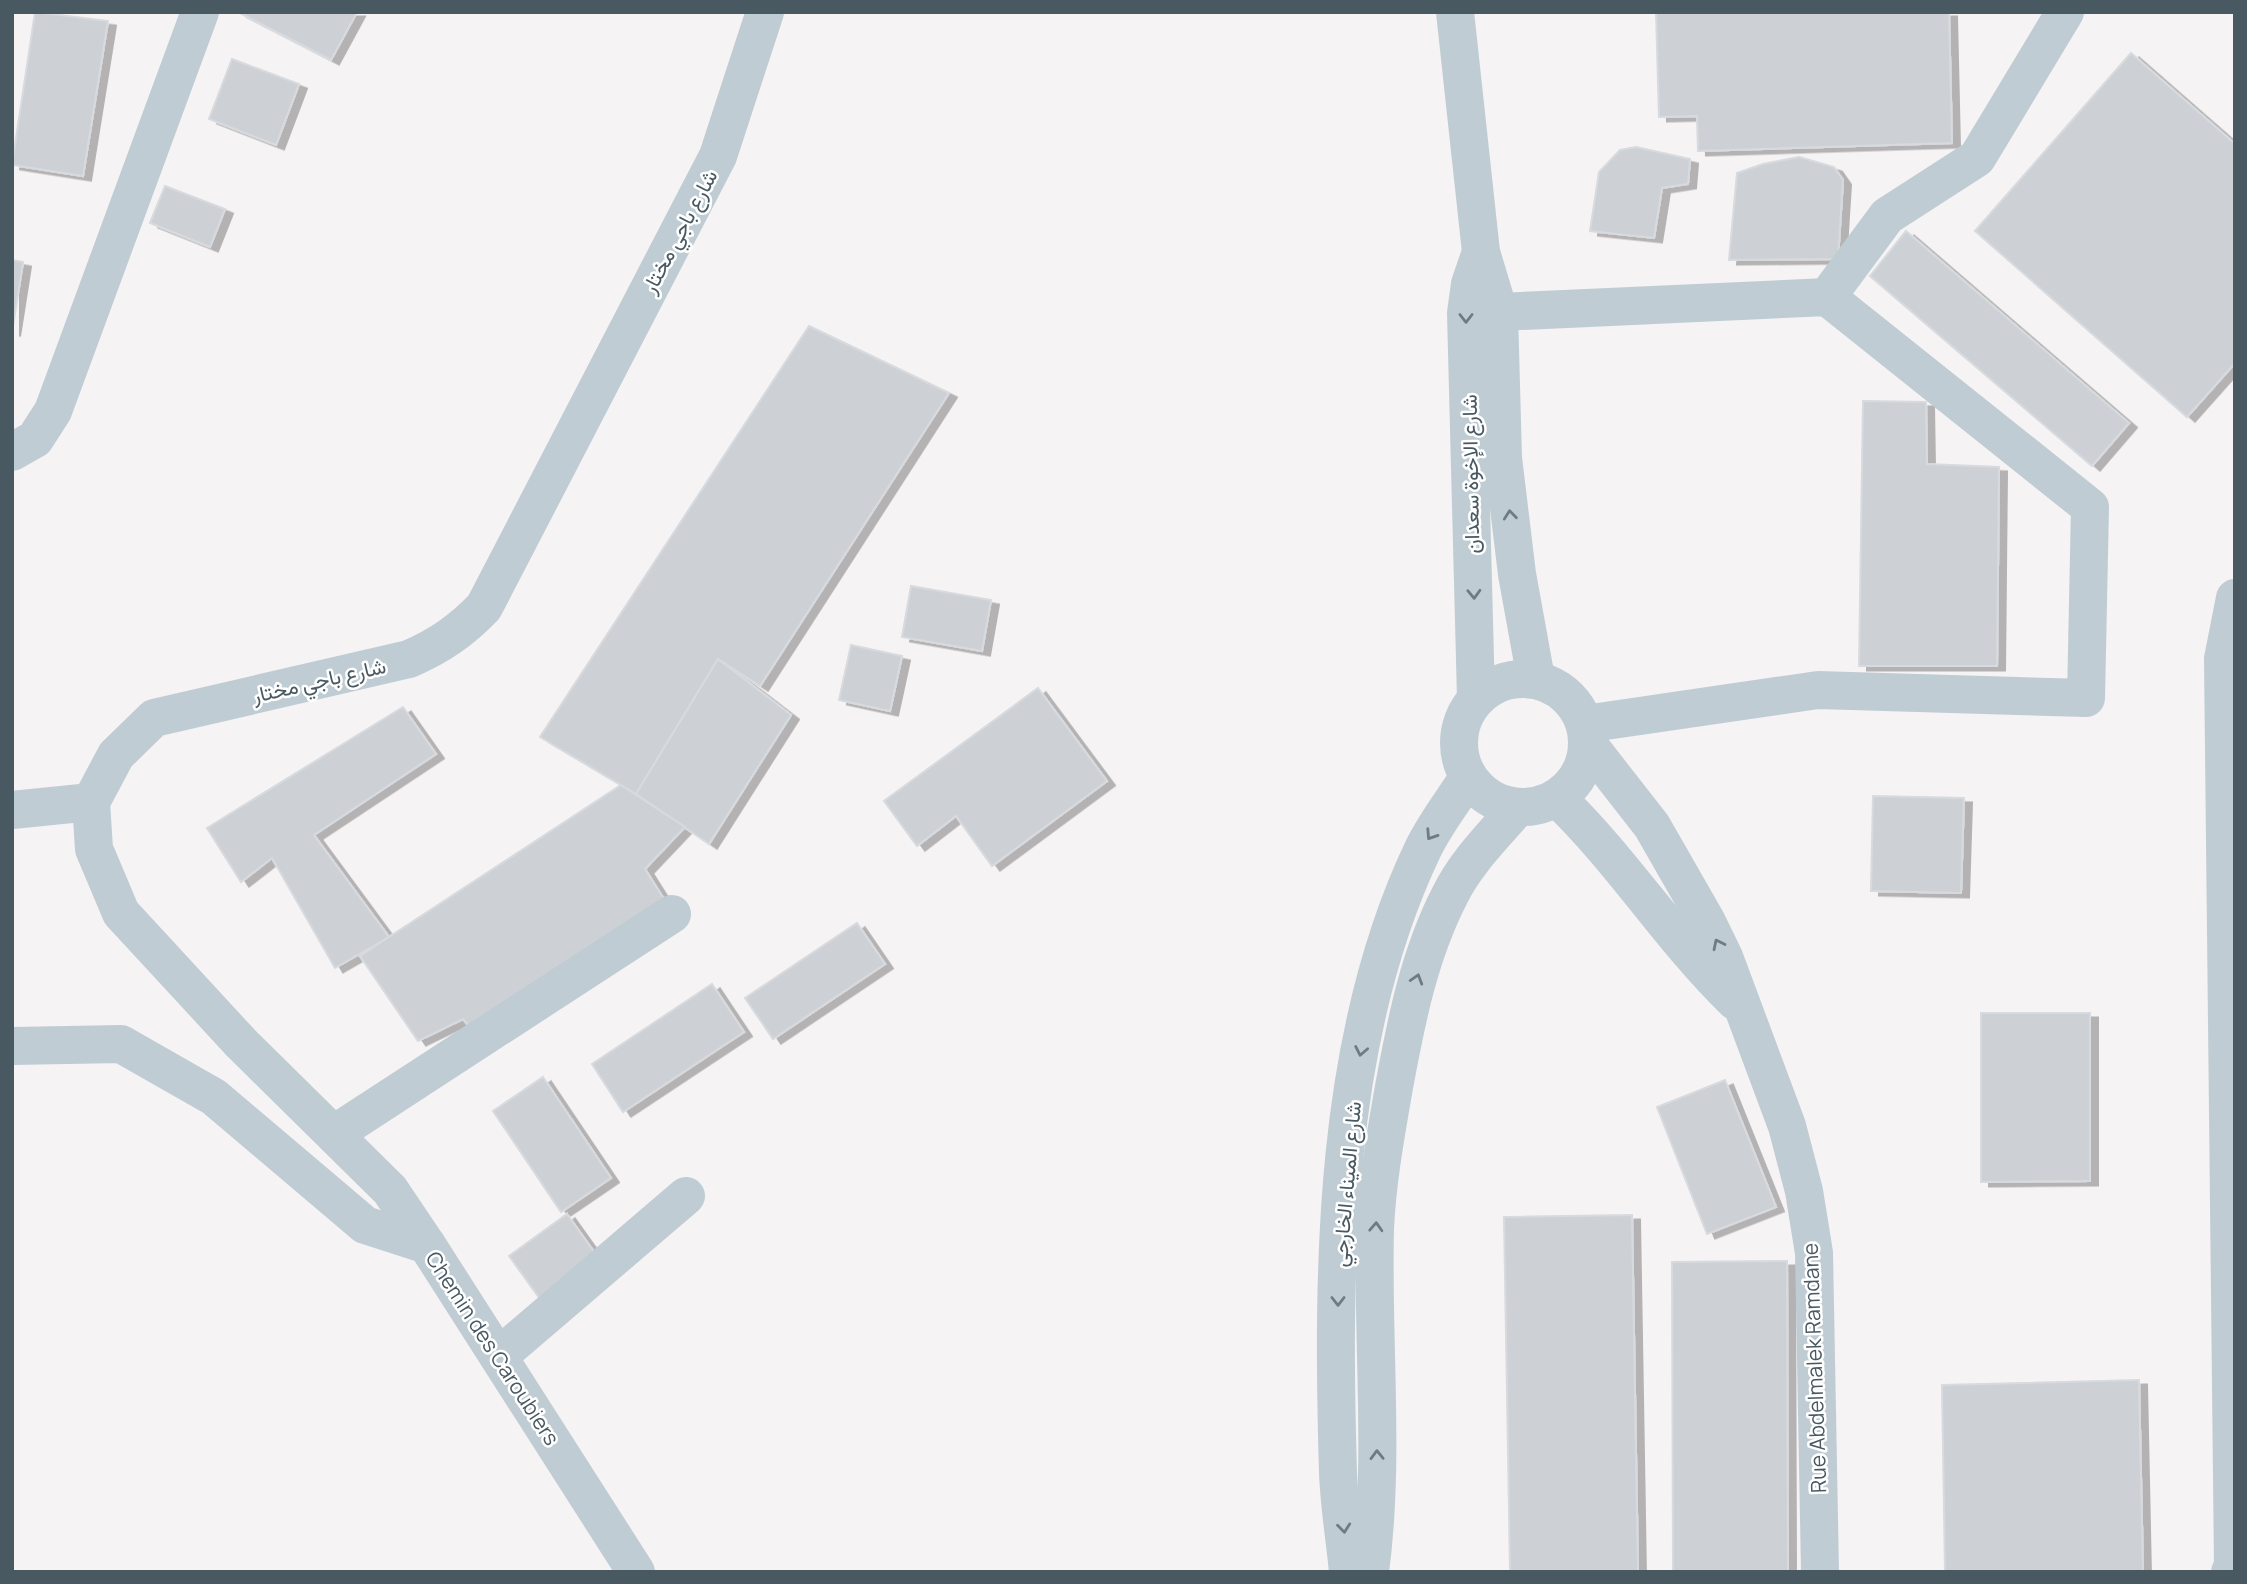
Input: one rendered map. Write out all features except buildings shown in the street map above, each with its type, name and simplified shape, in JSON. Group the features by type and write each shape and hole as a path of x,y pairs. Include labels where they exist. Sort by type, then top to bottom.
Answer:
{"street":[{"path":"12,452 34,439 53,411 200,12"},
{"name":"شارع باجي مختار","path":"91,802 116,755 154,718 409,659 437,647 463,629 484,607 718,156 765,12"},
{"name":"شارع الإخوة سعدان","path":"1454,12 1481,252 1499,312 1503,458 1517,574 1536,679"},
{"path":"1827,297 1887,216 1977,158 2065,12"},
{"name":"شارع الإخوة سعدان","path":"1476,698 1466,313 1470,284 1481,252"},
{"path":"1499,312 1827,297 2090,507 2086,698 1818,690 1587,734 1584,765 1573,784 1557,798 1545,804 1518,807 1498,803 1481,792 1468,778 1460,758 1458,737 1465,716 1476,698 1494,685 1515,679 1536,679"},
{"path":"2230,1572 2233,1566 2223,659 2235,598"},
{"name":"Rue Abdelmalek Ramdane","path":"1536,679 1567,695 1587,734 1652,826 1719,945 1768,1068 1787,1126 1804,1191 1814,1253 1820,1572"},
{"name":"شارع الميناء الخارجي","path":"1348,1572 1338,1474 1338,1223 1346,1132 1362,1043 1399,909 1423,847 1468,778"},
{"name":"Rue Abdelmalek Ramdane","path":"1557,798 1615,859 1677,941 1742,1008"},
{"path":"12,810 91,802 94,849 121,913 241,1043 390,1190 427,1245"},
{"name":"شارع الميناء الخارجي","path":"1370,1572 1377,1469 1375,1227 1386,1132 1399,1058 1414,989 1431,937 1450,894 1469,865 1518,807"},
{"path":"1615,859 1652,826"},
{"path":"334,1134 672,914"},
{"name":"Chemin des Caroubiers","path":"12,1046 121,1044 214,1097 365,1225 427,1245 636,1572"},
{"path":"499,1356 686,1196"}]}
